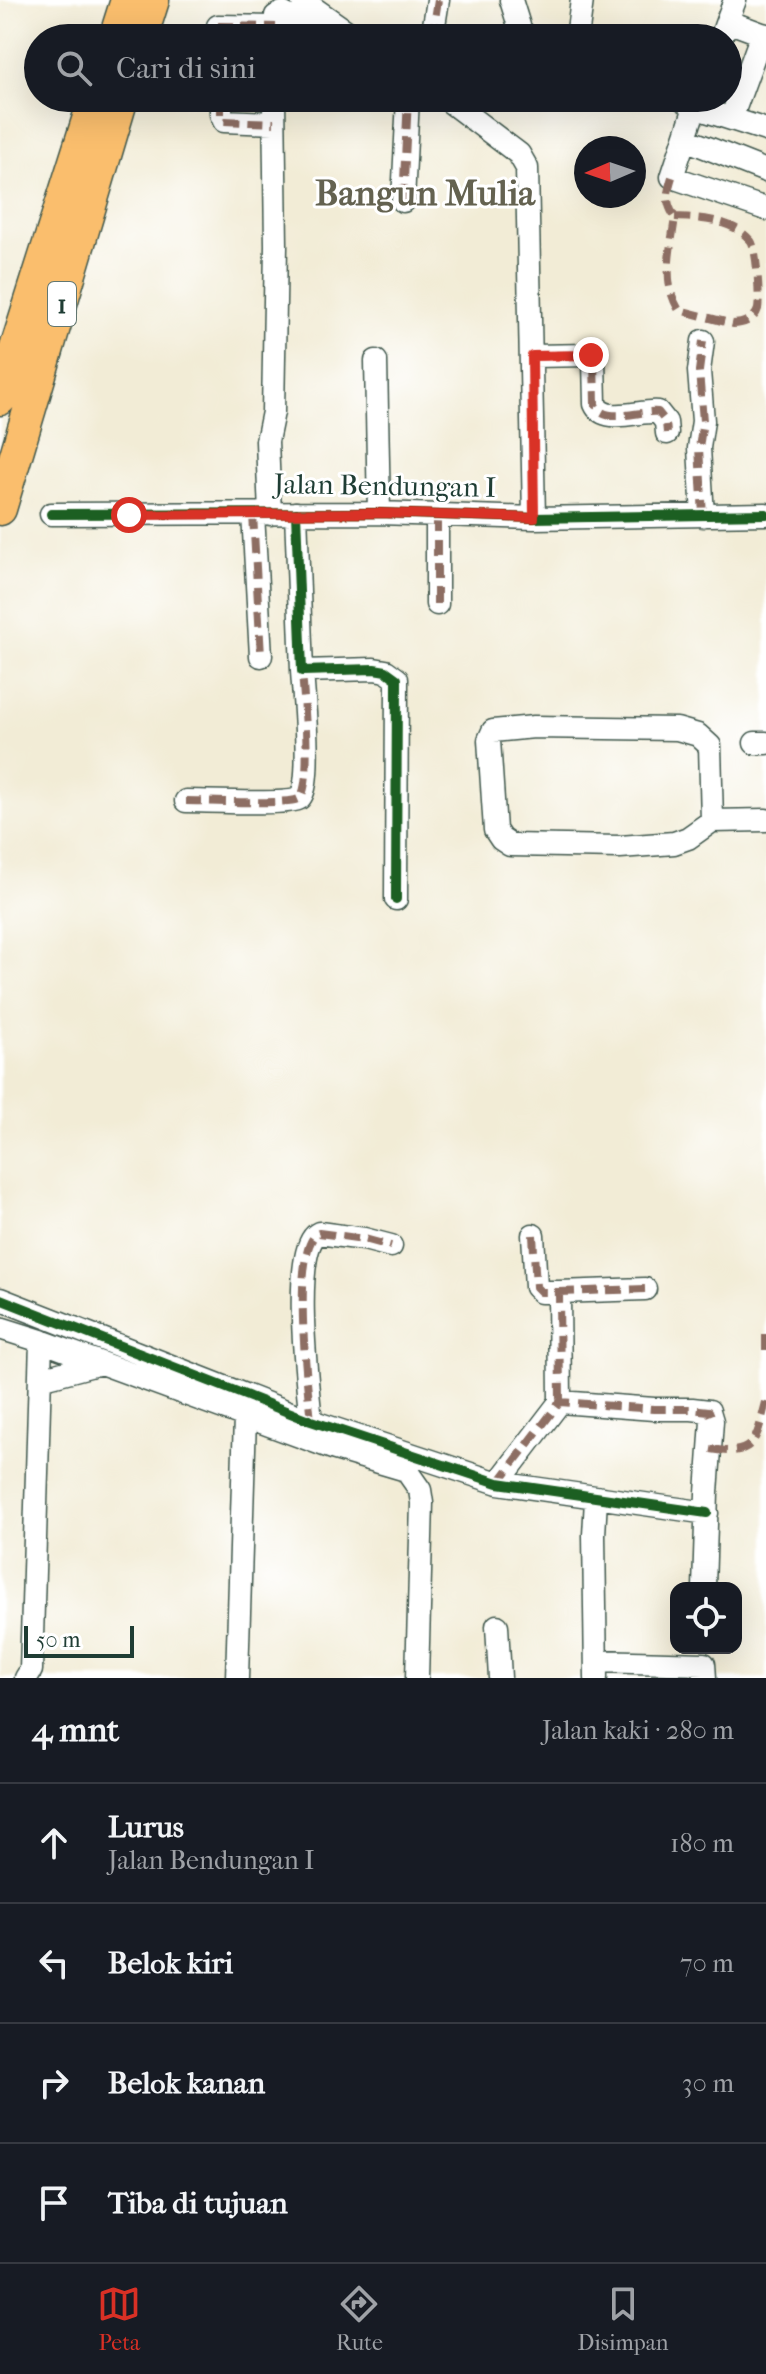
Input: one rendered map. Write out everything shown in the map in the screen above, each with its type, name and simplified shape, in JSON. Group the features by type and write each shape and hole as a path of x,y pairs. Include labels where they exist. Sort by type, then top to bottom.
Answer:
{"highway":[{"path":"119,24 127,0"},
{"path":"145,24 153,0"},
{"name":"1","path":"0,399 91,112"},
{"name":"1","path":"0,509 118,112"}],"street":[{"path":"302,0 336,24"},
{"path":"434,24 438,0"},
{"path":"511,0 518,24"},
{"path":"579,24 582,0"},
{"path":"276,24 276,16 282,13 303,24"},
{"path":"742,26 764,34 742,90"},
{"path":"742,110 766,117"},
{"path":"221,112 224,121 274,123"},
{"path":"261,656 261,514 267,441 273,412 276,246 274,112"},
{"path":"403,201 407,112"},
{"path":"464,112 519,154 527,168 534,518"},
{"path":"692,112 672,177 766,209"},
{"path":"723,112 766,130"},
{"path":"685,139 766,171"},
{"path":"703,341 699,371 703,421 699,437 703,516"},
{"path":"532,356 591,355 594,360 597,410 605,415 658,412 666,422 667,433"},
{"path":"376,361 379,513"},
{"path":"186,801 272,801 302,796 307,778 296,513"},
{"name":"Jalan Bendungan I","path":"51,514 379,513 534,518 766,514"},
{"path":"437,515 437,604"},
{"path":"302,671 374,669 386,671 397,679 396,899"},
{"path":"712,821 710,746 698,735 677,729 534,727 493,731 489,740 495,830 510,845 620,847 674,843 688,838 712,821 766,820"},
{"path":"311,1421 303,1330 305,1255 311,1239 319,1233 391,1246"},
{"path":"533,1235 536,1287 541,1292 645,1289"},
{"path":"498,1483 560,1402 559,1292"},
{"path":"0,1299 311,1421 498,1483 707,1513"},
{"path":"0,1328 335,1449 406,1470 415,1479 422,1503 417,1678"},
{"path":"26,1678 31,1670 41,1341"},
{"path":"40,1379 101,1363"},
{"path":"560,1402 709,1411 712,1421 704,1582"},
{"path":"237,1678 245,1417"},
{"path":"596,1499 596,1669 704,1663"},
{"path":"497,1626 500,1678"}],"marked path":[{"path":"434,24 438,0"},
{"path":"221,112 224,121 274,123"},
{"path":"403,201 407,112"},
{"path":"672,177 668,198 675,217 669,277 673,299 679,310 733,324 751,319 758,309 759,295 751,241 726,224 675,217"},
{"path":"703,341 699,371 703,421 699,448 703,516"},
{"path":"532,356 591,355 594,360 595,404 600,410 614,415 658,412 666,422 667,433"},
{"path":"253,514 261,656"},
{"path":"437,515 437,604"},
{"path":"186,801 298,799 303,792 307,761 302,671"},
{"path":"311,1421 303,1320 305,1263 310,1243 319,1233 391,1246"},
{"path":"533,1235 536,1287 541,1292 559,1292 560,1402"},
{"path":"559,1292 645,1289"},
{"path":"766,1334 766,1355"},
{"path":"498,1483 560,1402 692,1409 709,1411 711,1416"},
{"path":"711,1449 737,1450 752,1443 766,1402"}],"cycle path":[{"path":"296,513 302,671 374,669 386,671 397,679 396,899"},
{"path":"51,514 379,513 534,518 766,514"},
{"path":"0,1299 311,1421 498,1483 707,1513"}],"district":[{"name":"Bangun Mulia","path":"425,192"}],"route":[{"path":"129,515 379,513 534,518 532,356 591,355"}]}
